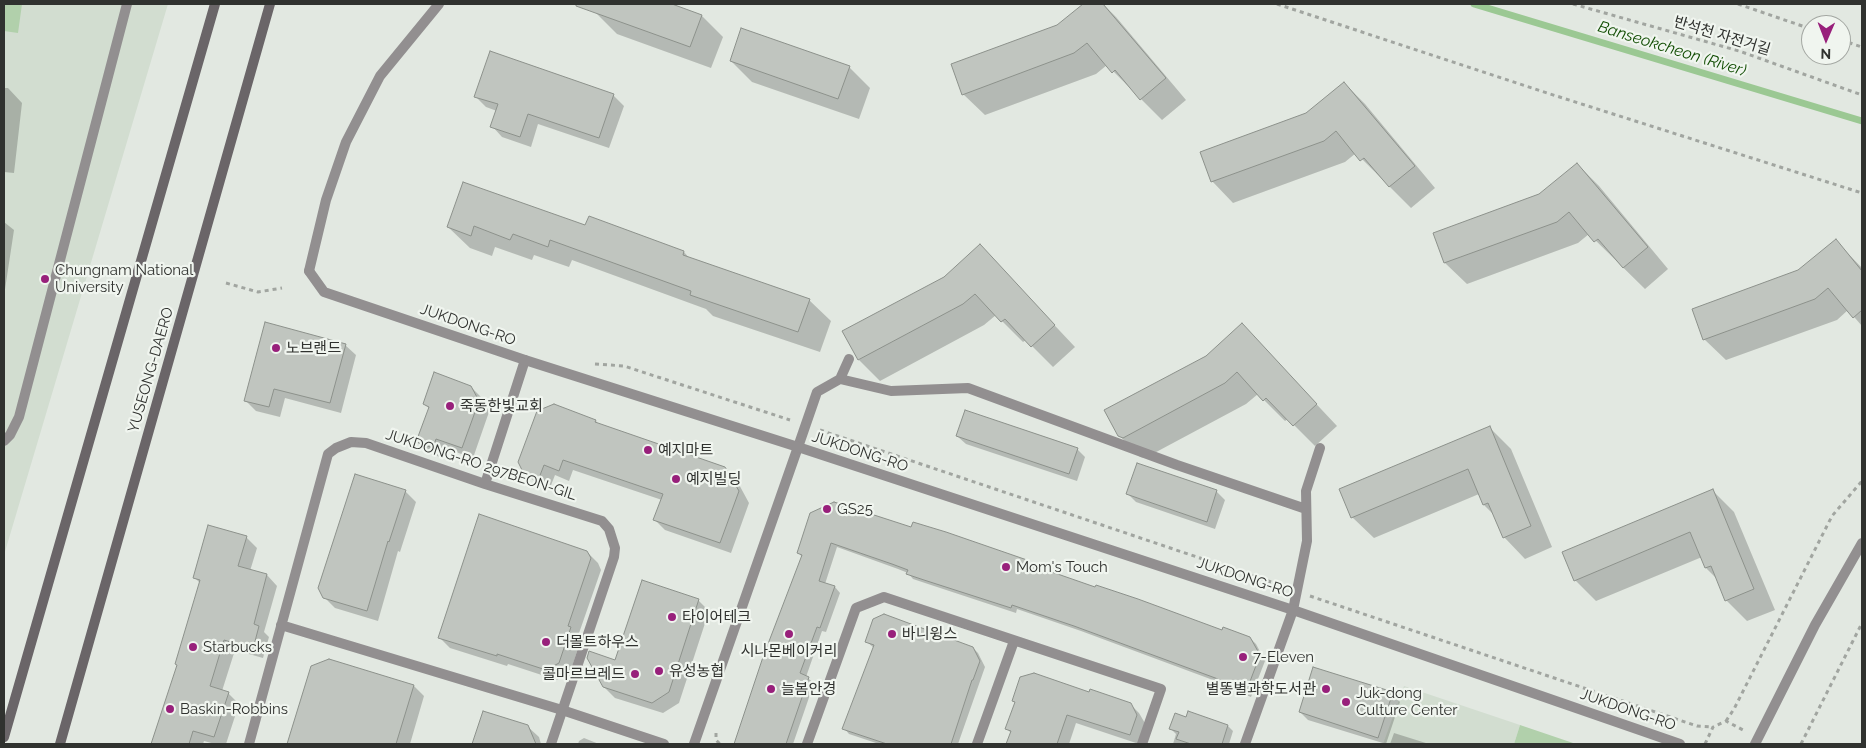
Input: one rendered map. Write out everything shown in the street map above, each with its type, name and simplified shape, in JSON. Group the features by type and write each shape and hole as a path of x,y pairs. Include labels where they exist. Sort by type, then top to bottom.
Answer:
{"main road":[{"path":"4,737 215,4"},
{"name":"YUSEONG-DAERO","path":"60,744 270,4"}],"street":[{"path":"4,441 10,435 19,417 127,4"},
{"name":"JUKDONG-RO","path":"439,4 380,76 346,142 326,200 309,271 324,292 525,360 798,447 1293,610 1680,744"},
{"path":"798,447 817,392 840,379 849,359"},
{"path":"485,484 525,360"},
{"path":"840,379 891,392 968,388 1178,465 1306,509"},
{"name":"JUKDONG-RO 297BEON-GIL","path":"249,744 328,454 350,442 366,443 602,522 609,529 614,542 614,557 551,744"},
{"name":"JUKDONG-RO","path":"694,744 798,447"},
{"path":"1245,744 1293,610 1307,541 1306,491 1320,448"},
{"path":"1756,741 1815,625 1862,543"},
{"path":"807,744 856,608 884,596 1160,689 1142,744"},
{"path":"281,625 562,710 664,744"},
{"path":"977,744 1014,640"}],"path":[{"path":"1277,4 1556,96 1862,193"},
{"name":"반석천 자전거길","path":"1573,4 1739,52 1862,95"},
{"path":"1738,4 1801,26"},
{"path":"226,283 258,292 282,288"},
{"path":"595,364 624,366 806,425 1263,579"},
{"path":"1334,604 1697,726 1713,727 1726,720 1734,709 1832,516 1862,481"},
{"path":"1801,744 1862,623"},
{"path":"1726,720 1756,741"},
{"path":"1704,744 1713,727"}],"shaded area":[{"name":"Chungnam National University","path":"4,4 168,4 4,555"},
{"path":"1404,686 1520,725 1514,744 1383,744"}],"green space":[{"path":"4,4 22,4 18,33 4,31"},
{"path":"1520,725 1576,744 1514,744"}],"building":[{"path":"576,4 672,4 702,15 690,47 576,6"},
{"path":"1083,4 1103,4 1166,78 1140,100 1115,70 1112,73 1087,43 1074,53 962,95 951,64 1057,25"},
{"path":"741,28 850,66 838,99 730,61"},
{"path":"490,51 614,94 599,138 528,114 520,137 490,127 498,104 474,97"},
{"path":"1344,82 1415,166 1389,187 1364,158 1360,161 1336,131 1324,141 1211,182 1200,152 1306,113"},
{"path":"1577,163 1648,247 1623,268 1598,239 1594,242 1569,212 1557,222 1444,263 1433,233 1539,194"},
{"path":"463,182 585,225 589,216 684,251 683,255 810,299 798,332 690,295 691,291 550,240 548,247 513,234 510,240 474,226 471,236 447,227"},
{"path":"1836,239 1862,271 1862,310 1853,318 1828,288 1815,299 1703,340 1692,309 1798,270"},
{"path":"980,244 1055,325 1031,347 1005,319 1001,322 975,294 963,304 858,360 842,331 944,277"},
{"path":"265,322 346,344 330,403 274,389 269,407 244,401"},
{"path":"1242,323 1317,404 1293,426 1266,398 1263,401 1237,372 1225,383 1123,438 1118,436 1104,410 1206,356"},
{"path":"434,372 471,386 479,401 462,448 436,439 433,448 416,442 429,407 423,404"},
{"name":"예지빌딩","path":"554,404 596,420 595,422 725,467 739,491 720,543 653,520 663,494 563,460 559,471 544,465 539,478 523,472 518,462 537,411"},
{"path":"965,410 1078,448 1069,474 956,436"},
{"path":"1490,426 1531,526 1503,538 1488,503 1483,505 1468,469 1351,518 1339,489"},
{"path":"1137,463 1217,490 1207,522 1126,494"},
{"path":"355,474 406,490 367,611 323,598 318,588"},
{"path":"1713,489 1754,589 1725,601 1711,566 1705,568 1690,532 1574,581 1562,552"},
{"path":"834,502 911,527 913,522 946,532 1027,560 1026,563 1095,587 1096,585 1222,630 1223,627 1250,637 1260,655 1246,692 1217,681 1218,679 1074,626 1012,605 1011,608 906,574 908,570 831,543 819,581 835,586 820,628 817,627 800,673 809,677 786,744 734,744 763,657 802,555 797,553 810,513"},
{"path":"479,514 587,551 591,558 568,626 571,627 559,663 546,670 438,638"},
{"path":"208,525 247,536 238,566 267,574 254,624 259,626 253,649 224,640 210,686 229,692 214,737 193,731 189,744 151,744 177,665 175,664 200,580 193,578"},
{"path":"642,580 699,599 669,692 652,703 603,687 587,658 589,651 615,660"},
{"path":"884,614 973,647 980,661 951,744 887,744 842,729 874,645 865,642 873,619"},
{"path":"329,659 414,685 396,744 287,744 311,666"},
{"name":"Juk-dong Culture Center","path":"1313,667 1393,692 1378,738 1299,712"},
{"path":"1034,673 1089,692 1090,689 1131,703 1137,715 1130,735 1067,715 1057,744 1006,744 1011,731 1005,729 1015,702 1012,701 1020,677"},
{"path":"483,711 528,725 536,744 472,744"},
{"path":"1188,711 1228,725 1222,744 1191,744 1176,739 1179,732 1169,729 1175,713 1186,717"}],"waterway":[{"name":"Banseokcheon (River)","path":"1474,4 1862,121"}],"place":[{"name":"Chungnam National University","path":"45,279"},
{"name":"노브랜드","path":"276,348"},
{"name":"죽동한빛교회","path":"450,406"},
{"name":"예지마트","path":"648,450"},
{"name":"예지빌딩","path":"676,479"},
{"name":"GS25","path":"827,509"},
{"name":"Mom's Touch","path":"1006,567"},
{"name":"타이어테크","path":"672,617"},
{"name":"시나몬베이커리","path":"789,634"},
{"name":"바니윙스","path":"892,634"},
{"name":"더몰트하우스","path":"546,642"},
{"name":"Starbucks","path":"193,647"},
{"name":"7-Eleven","path":"1243,657"},
{"name":"유성농협","path":"659,671"},
{"name":"콜마르브레드","path":"635,674"},
{"name":"늘봄안경","path":"771,689"},
{"name":"별똥별과학도서관","path":"1326,689"},
{"name":"Juk-dong Culture Center","path":"1346,702"},
{"name":"Baskin-Robbins","path":"170,709"}]}
